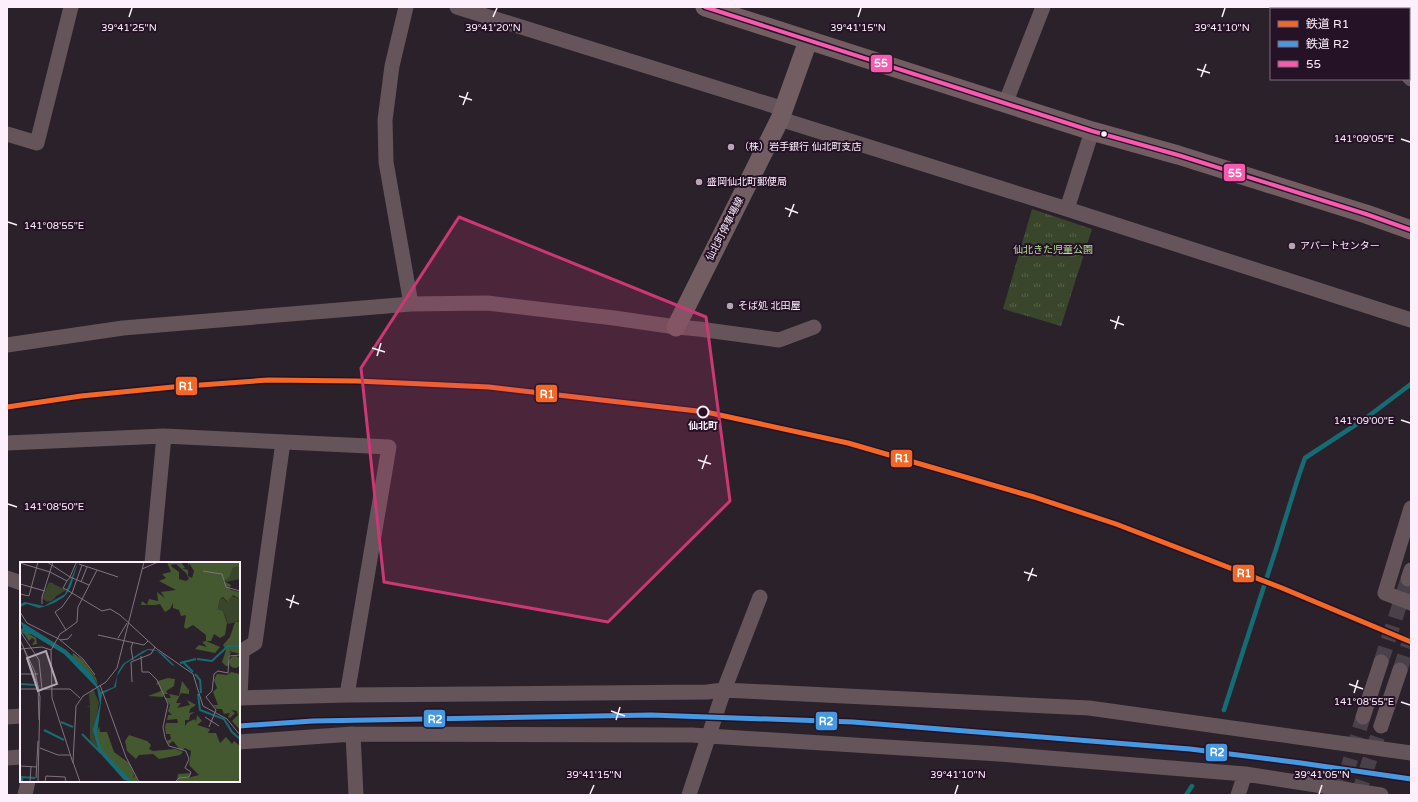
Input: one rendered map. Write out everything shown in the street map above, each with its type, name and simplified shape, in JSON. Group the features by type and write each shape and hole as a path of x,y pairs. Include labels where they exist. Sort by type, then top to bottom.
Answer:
{"main road":[{"path":"705,7 1005,104 1092,131 1185,157 1366,214 1411,230"},
{"name":"仙北町停車場線","path":"676,327 782,114 808,41"}],"street":[{"path":"7,134 37,143 71,7"},
{"path":"406,7 392,66 385,120 386,162 411,304"},
{"path":"456,7 1067,209 1411,320"},
{"path":"1005,104 1043,7"},
{"path":"1067,209 1092,131"},
{"path":"7,344 123,328 411,304 487,303 778,340 814,327"},
{"path":"152,562 164,436"},
{"path":"7,443 164,436 389,447 347,696"},
{"path":"283,442 255,643 240,651 240,698 707,692 724,690 1089,708 1411,753"},
{"path":"1411,508 1385,593 1411,603"},
{"path":"7,578 20,583"},
{"path":"689,795 724,690 760,597"},
{"path":"1363,717 1381,662"},
{"path":"1381,726 1400,670"},
{"path":"7,717 20,716"},
{"path":"353,734 356,795"},
{"path":"240,742 353,734 708,736 999,754 1245,774 1323,790 1381,795"},
{"path":"7,758 20,757"},
{"path":"1238,795 1245,774"},
{"path":"25,795 28,782"}],"highlighted area":[{"path":"459,217 706,317 730,501 608,622 384,582 361,368"}],"shaded area":[{"path":"1301,7 1395,7 1394,8"}],"green space":[{"name":"仙北きた児童公園","path":"1032,209 1092,229 1061,326 1003,309"}],"waterway":[{"path":"1224,710 1305,458 1366,418 1411,384"},
{"path":"1186,795 1192,786"}],"tunnel":[{"path":"1381,662 1408,579"},
{"path":"1400,670 1411,637"},
{"path":"1340,795 1363,717"},
{"path":"1358,795 1381,726"}],"rail line":[{"name":"R1","path":"7,407 81,396 268,380 357,381 489,387 706,412 848,443 1034,497 1116,524 1282,588 1411,642"},
{"name":"R2","path":"240,726 313,721 651,715 853,722 1190,749 1411,779"}],"transit line":[{"name":"55","path":"705,7 1092,131 1178,155 1366,214 1411,230"}],"place":[{"name":"（株）岩手銀行 仙北町支店","path":"731,147"},
{"name":"盛岡仙北町郵便局","path":"699,182"},
{"name":"アパートセンター","path":"1292,246"},
{"name":"そば処 北田屋","path":"730,306"},
{"name":"仙北町","path":"703,412"}]}
